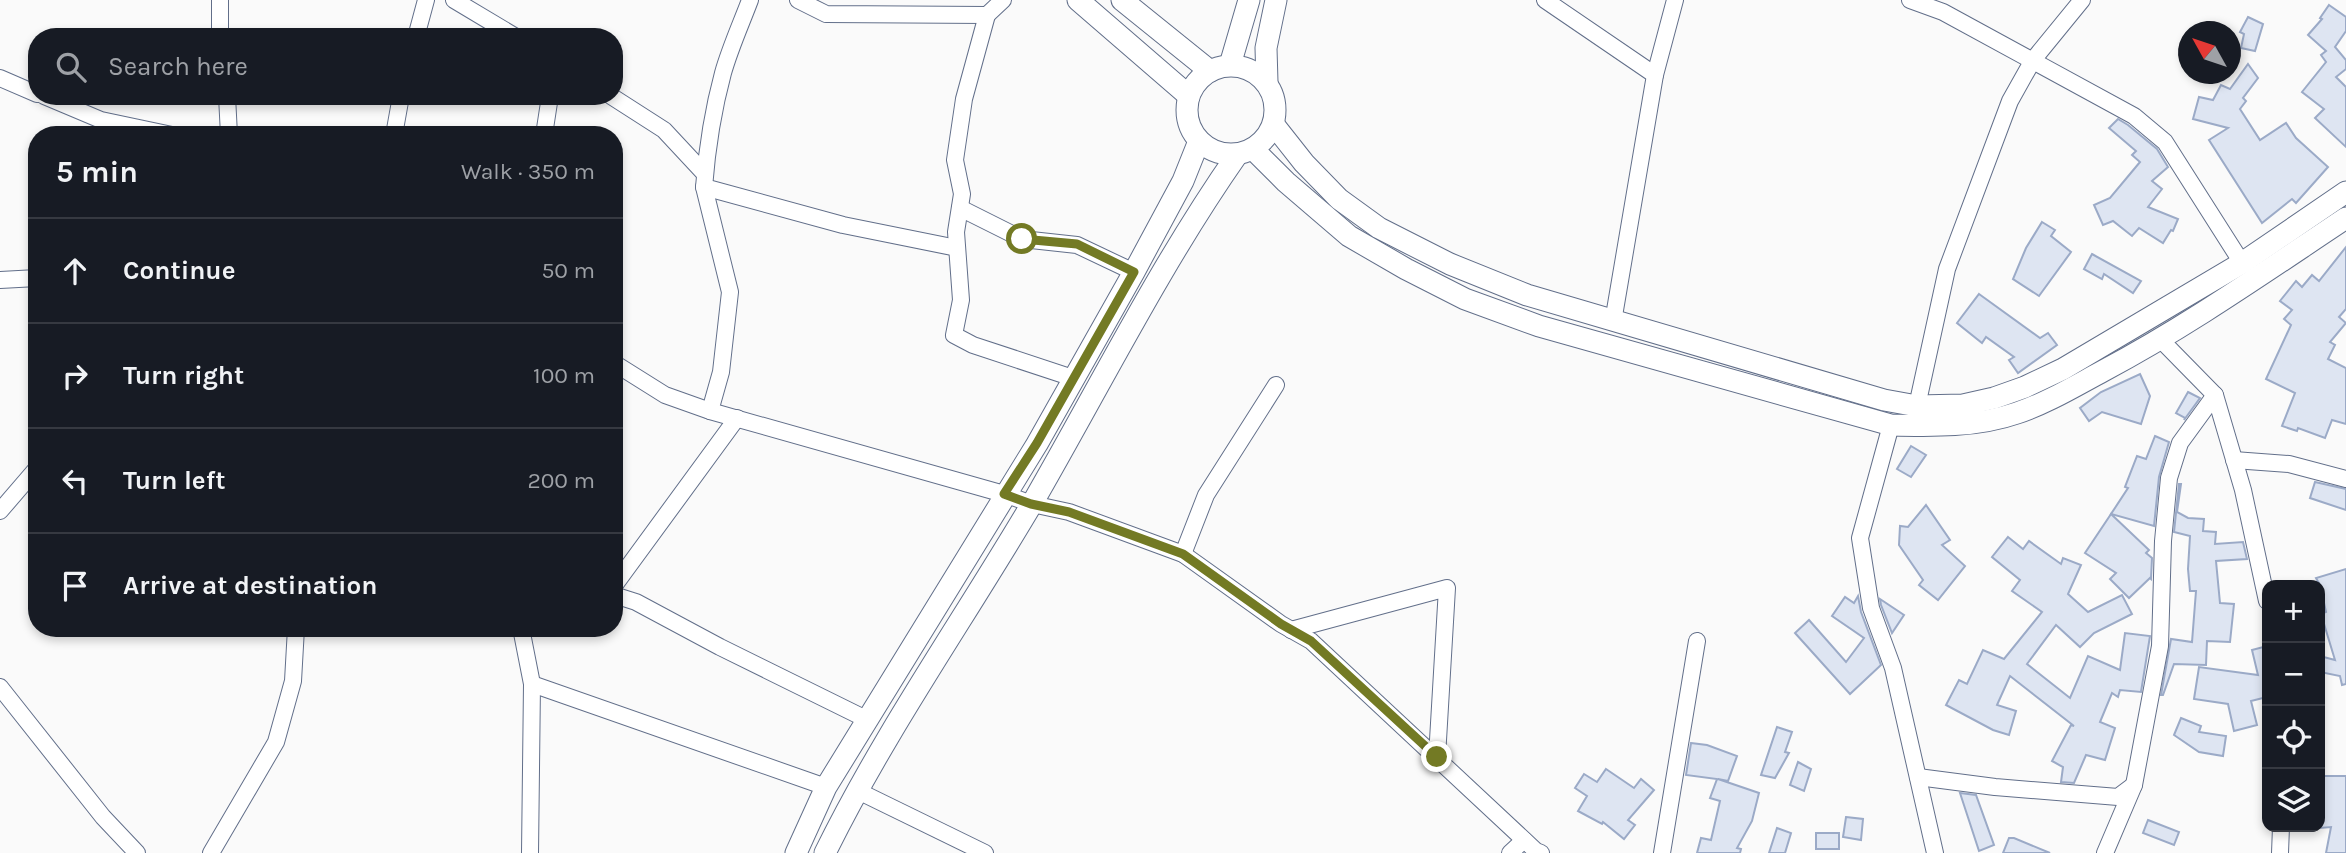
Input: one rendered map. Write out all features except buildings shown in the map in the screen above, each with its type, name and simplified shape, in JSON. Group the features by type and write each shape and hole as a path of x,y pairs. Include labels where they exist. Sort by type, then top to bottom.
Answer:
{"street":[{"path":"220,0 220,28"},
{"path":"418,28 426,0"},
{"path":"454,0 501,28"},
{"path":"710,411 721,372 730,292 704,181 723,72 750,0"},
{"path":"798,0 826,14 987,15"},
{"path":"1003,0 987,15 964,99 955,160 962,194 956,232 961,300 954,335 973,345 1073,378"},
{"path":"1078,0 1189,96"},
{"path":"1122,0 1220,68 1251,69 1267,82"},
{"path":"1249,0 1220,68 1197,82 1189,96 1188,120 1192,131 1199,141 1216,153 1245,152 1349,236 1465,299 1539,326 1891,425 1976,423 2017,413 2061,394 2161,340 2346,218"},
{"path":"825,853 856,790 1031,504 1202,206 1245,152 1274,125 1276,103 1267,82 1266,48 1276,0"},
{"path":"1545,0 1655,75"},
{"path":"1613,322 1655,75 1675,0"},
{"path":"1917,406 1947,269 2010,101 2033,60 2082,0"},
{"path":"1917,1 2033,60 2134,116 2165,142 2242,263"},
{"path":"0,78 28,89"},
{"path":"623,104 664,130 704,181 843,225 957,248"},
{"path":"65,105 101,120 129,126"},
{"path":"227,105 229,126"},
{"path":"396,126 399,105"},
{"path":"545,126 549,105"},
{"path":"1274,125 1304,163 1339,199 1379,228 1450,264 1527,295 1613,322 1884,400 1917,406 1962,405 1994,398 2063,369 2242,263 2346,192"},
{"path":"796,853 826,787 1037,443 1134,272 1183,181 1199,141"},
{"path":"960,208 1022,239 1077,244 1134,272"},
{"path":"0,280 28,278"},
{"path":"2161,340 2215,396 2235,460 2262,580"},
{"path":"623,369 665,395 710,411 1031,504 1069,512 1183,554 1331,657 1541,853"},
{"path":"1183,554 1206,495 1276,385"},
{"path":"2105,853 2134,785 2160,646 2163,541 2169,478 2180,443 2215,396"},
{"path":"623,574 737,418"},
{"path":"1891,425 1860,538 1871,608 1894,668 1935,853"},
{"path":"2235,460 2290,464 2346,479"},
{"path":"0,511 28,478"},
{"path":"1291,630 1447,589 1437,757"},
{"path":"623,597 636,601 720,647 866,719"},
{"path":"211,853 275,741 293,681 295,637"},
{"path":"524,637 532,684 530,853"},
{"path":"1662,853 1697,641"},
{"path":"532,684 826,787"},
{"path":"0,687 103,817 137,853"},
{"path":"1918,777 1995,787 2118,796 2134,785"},
{"path":"856,790 985,853"},
{"path":"2280,853 2281,832"},
{"path":"1510,853 1524,840"}],"route":[{"path":"1022,239 1077,244 1134,272 1037,443 1004,494 1031,504 1069,512 1183,554 1281,624 1311,641 1437,757"}]}
